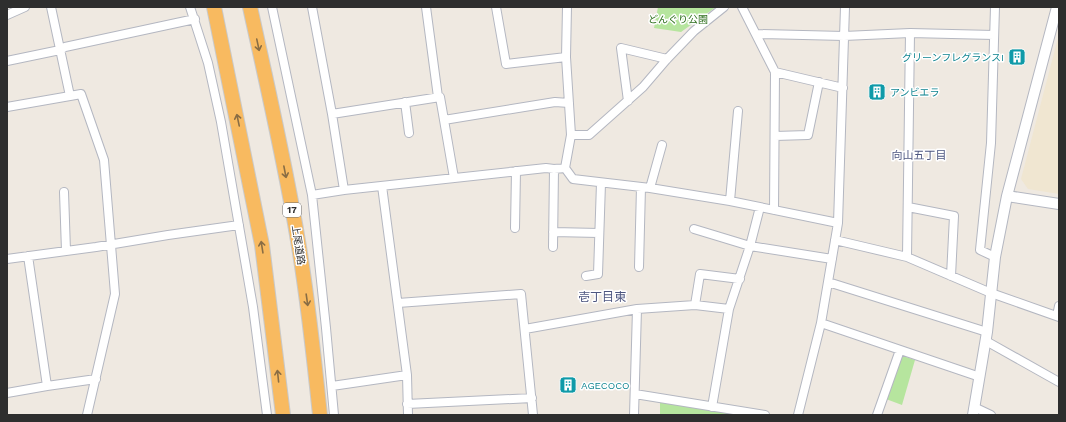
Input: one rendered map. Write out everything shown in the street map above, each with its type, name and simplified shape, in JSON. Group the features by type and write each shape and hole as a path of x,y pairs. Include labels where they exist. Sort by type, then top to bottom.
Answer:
{"highway":[{"path":"214,7 262,245 283,415"},
{"name":"上尾道路","path":"250,7 281,148 298,240 312,334 320,415"}],"street":[{"path":"7,8 14,7"},
{"path":"7,15 25,7"},
{"path":"51,7 70,96"},
{"path":"190,7 210,70 253,307 267,415"},
{"path":"272,7 312,195 334,415"},
{"path":"312,7 332,114 344,190"},
{"path":"426,7 438,97 440,97 454,178"},
{"path":"496,7 506,64 566,56"},
{"path":"567,7 566,56 571,135 565,168 573,179 730,201 838,223"},
{"path":"571,135 589,135 643,87 694,31 724,7"},
{"path":"742,7 775,72 774,210"},
{"path":"798,415 821,323 838,223 845,7"},
{"path":"995,7 991,143 980,250 996,257"},
{"path":"991,415 974,411 987,337 996,257 1007,196 1056,22 1057,7"},
{"path":"7,61 195,19"},
{"path":"757,34 844,36 910,33 994,35"},
{"path":"906,257 910,33"},
{"path":"628,101 621,48 667,59"},
{"path":"775,72 843,88"},
{"path":"775,136 808,135 819,82"},
{"path":"7,108 81,94 104,160 115,294 87,415"},
{"path":"332,114 438,97"},
{"path":"405,102 409,133"},
{"path":"444,120 555,102 570,103"},
{"path":"730,201 738,111"},
{"path":"639,267 645,188 662,145"},
{"path":"312,195 344,190 516,171 565,168"},
{"path":"553,247 554,169"},
{"path":"515,228 516,171"},
{"path":"586,276 598,274 601,183"},
{"path":"382,186 407,375 408,415"},
{"path":"64,192 66,251"},
{"path":"1007,196 1059,204"},
{"path":"712,407 729,309 740,279 760,207"},
{"path":"908,207 954,216 951,276"},
{"path":"7,259 112,244 168,234 239,225"},
{"path":"694,229 750,246 832,259"},
{"path":"554,232 599,233"},
{"path":"835,240 906,257 991,293 1058,317 1059,306"},
{"path":"28,256 47,386"},
{"path":"696,306 700,274 740,279"},
{"path":"828,282 987,337 1059,382"},
{"path":"398,302 521,294 533,415"},
{"path":"525,328 637,309 696,306 729,309"},
{"path":"634,415 637,309"},
{"path":"821,323 980,377"},
{"path":"877,415 900,350"},
{"path":"332,386 407,375"},
{"path":"7,393 96,378"},
{"path":"635,394 765,415"},
{"path":"407,404 532,398"}],"shaded area":[{"path":"1059,34 1059,194 1028,189 1021,179"}],"green space":[{"name":"どんぐり公園","path":"658,7 716,7 681,32 654,28"},
{"path":"903,356 915,360 902,405 886,399 900,358"},
{"path":"660,401 742,415 660,415"}],"place":[{"name":"グリーンフレグランスI","path":"1017,57"},
{"name":"アンビエラ","path":"877,92"},
{"name":"AGECOCO","path":"568,385"}],"district":[{"name":"向山五丁目","path":"919,155"},
{"name":"壱丁目東","path":"602,297"}]}
